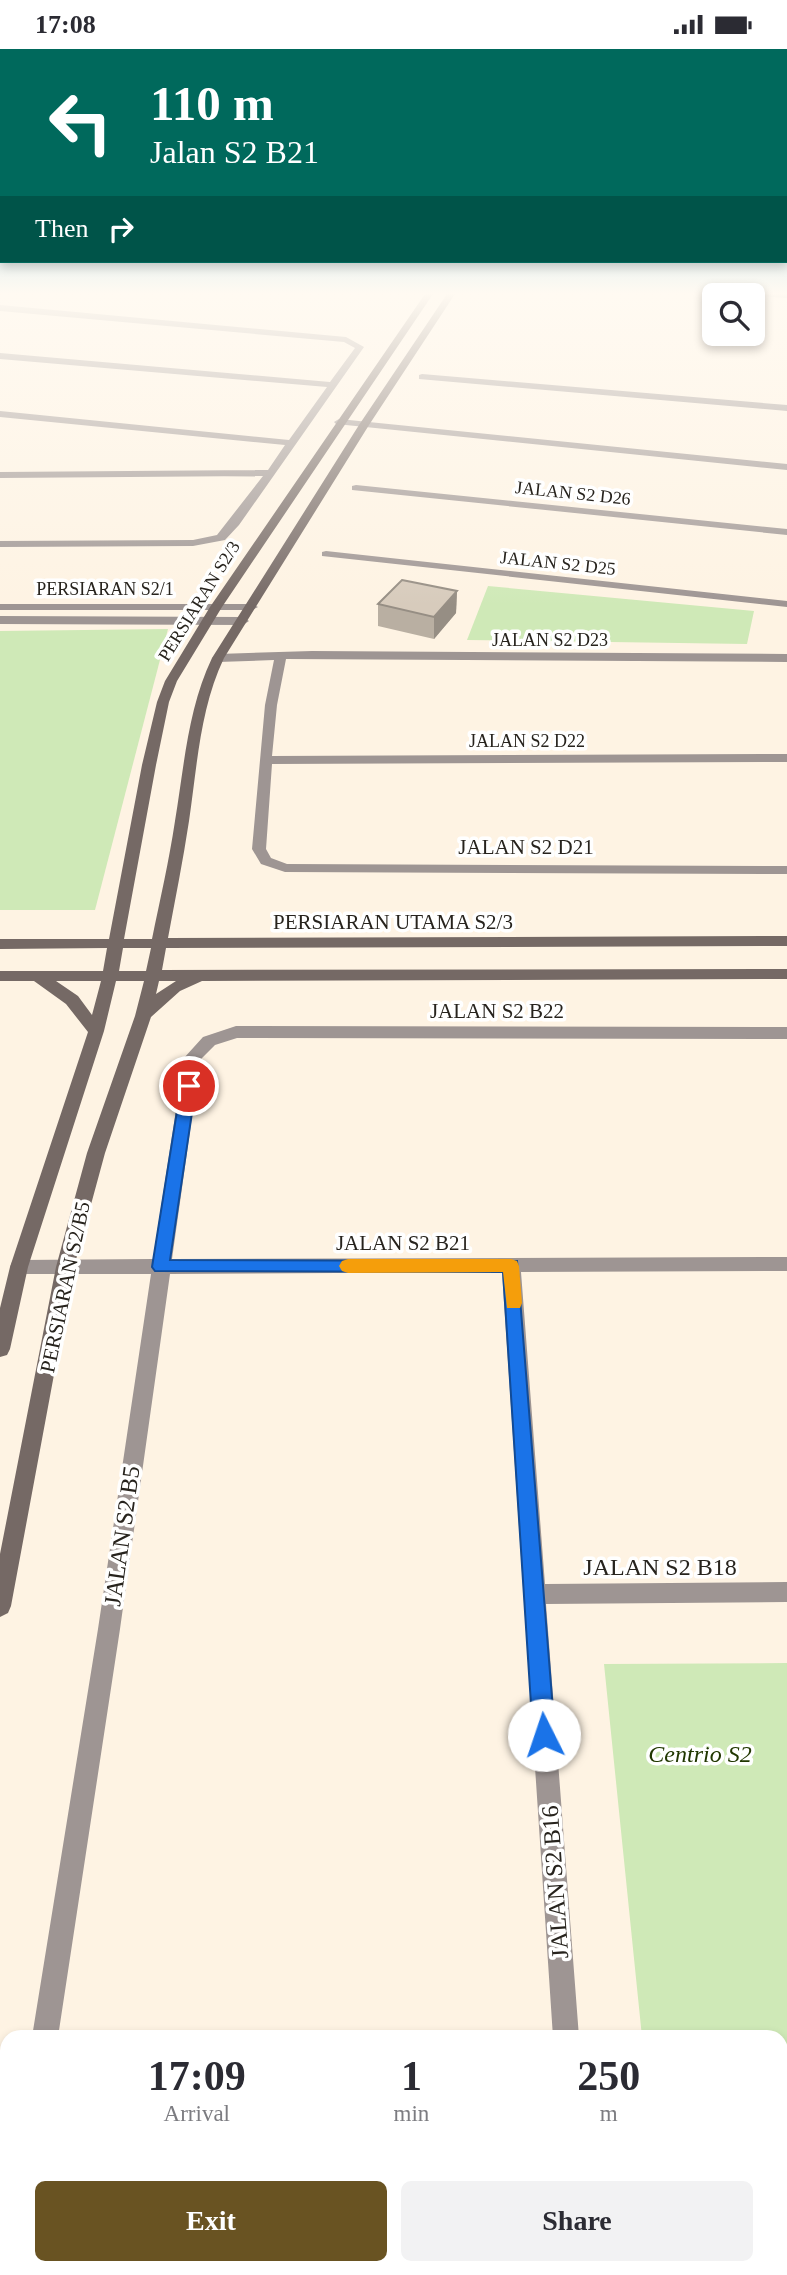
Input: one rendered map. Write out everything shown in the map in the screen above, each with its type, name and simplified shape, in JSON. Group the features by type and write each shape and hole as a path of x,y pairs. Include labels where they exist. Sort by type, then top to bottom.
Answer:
{"main road":[{"name":"PERSIARAN S2/3","path":"110,975 163,702 171,681 216,607 356,398"},
{"name":"PERSIARAN S2/B5","path":"0,1606 65,1268 96,1153 153,975 196,728 209,677 218,658 382,398"},
{"name":"PERSIARAN UTAMA S2/3","path":"0,944 787,941"},
{"path":"142,1016 174,987 209,974"},
{"path":"0,976 787,974"},
{"name":"PERSIARAN S2/B5","path":"0,1349 19,1268 96,1031 110,975"},
{"path":"38,976 72,1000 96,1031"}],"street":[{"path":"0,544 193,543 221,538 324,398"},
{"path":"668,398 787,408"},
{"path":"0,414 292,443"},
{"path":"339,422 787,467"},
{"path":"0,475 270,473"},
{"name":"JALAN S2 D26","path":"356,488 787,532"},
{"name":"JALAN S2 D25","path":"327,554 787,604"},
{"name":"PERSIARAN S2/1","path":"0,607 252,607"},
{"name":"PERSIARAN S2/1","path":"0,620 243,621"},
{"name":"JALAN S2 D23","path":"218,658 312,655 787,658"},
{"path":"267,760 281,656"},
{"name":"JALAN S2 D22","path":"267,760 787,758"},
{"name":"JALAN S2 D21","path":"267,760 261,803 259,849 266,861 285,868 787,870"},
{"name":"JALAN S2 B22","path":"209,1041 236,1032 787,1033"},
{"name":"JALAN S2 B5","path":"46,2030 109,1629 192,1058 209,1041"},
{"name":"JALAN S2 B21","path":"19,1268 787,1264"},
{"name":"JALAN S2 B16","path":"511,1266 565,2030"},
{"name":"JALAN S2 B18","path":"534,1594 787,1592"}],"green space":[{"path":"488,586 754,611 747,644 467,640"},
{"path":"168,629 95,910 0,910 0,631"},
{"name":"Centrio S2","path":"787,1663 787,2030 641,2030 604,1664"}],"building":[{"path":"402,580 457,591 434,617 378,604"}],"slow traffic":[{"path":"348,1266 511,1266 513,1303"}],"route":[{"path":"189,1086 161,1267 511,1266 544,1735"}]}
